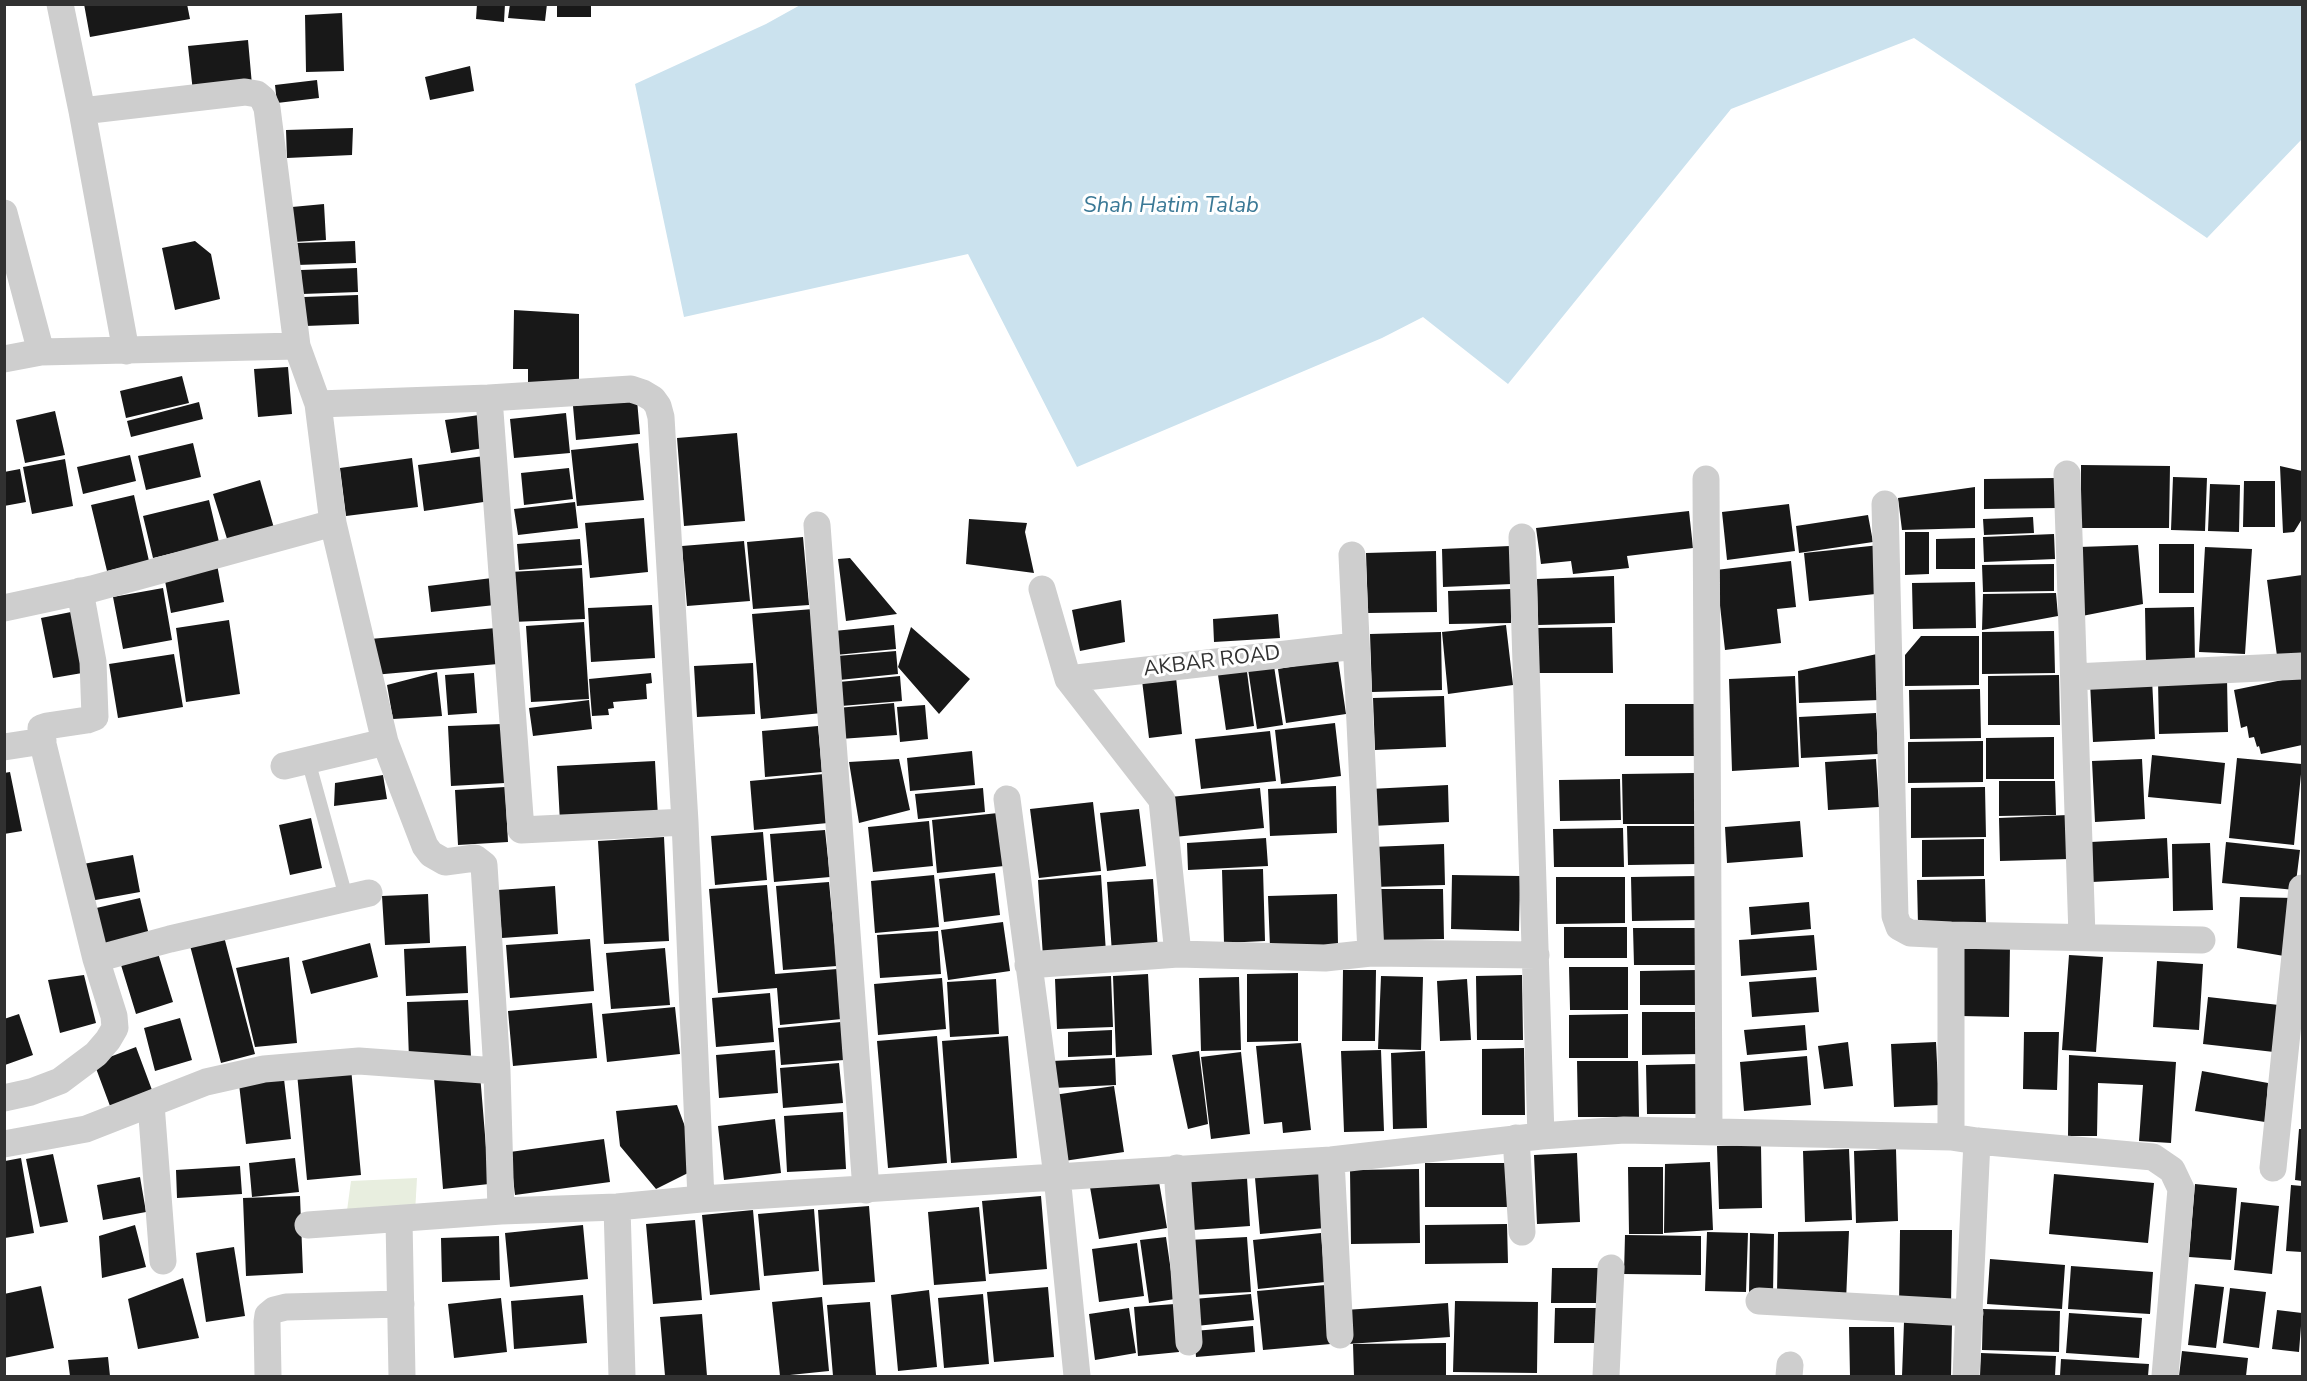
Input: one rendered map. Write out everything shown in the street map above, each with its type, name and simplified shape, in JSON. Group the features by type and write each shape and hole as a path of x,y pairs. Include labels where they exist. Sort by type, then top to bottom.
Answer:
{"street":[{"path":"60,4 126,351"},
{"path":"82,111 245,92 257,94 263,99 267,108 297,346 318,404 333,523 385,742 425,846 431,854 445,862 475,858 484,865 497,1071 501,1211"},
{"path":"4,213 8,244 41,352"},
{"path":"4,359 41,352 297,346"},
{"path":"318,404 489,398 630,389 653,399 658,406 661,417 685,822 701,1199"},
{"path":"489,398 521,830 685,822"},
{"path":"2067,474 2082,936"},
{"path":"1706,479 1709,1132"},
{"path":"1886,504 1895,915 1899,927 1910,933 1951,935 2202,940"},
{"path":"4,608 80,591 333,523"},
{"path":"817,525 866,1190"},
{"path":"1522,537 1536,955 1529,1137 1522,1232"},
{"path":"1352,555 1371,953"},
{"path":"1042,589 1068,679 1162,800 1178,954"},
{"path":"4,1098 31,1092 60,1081 96,1054 115,1028 114,1016 96,959 41,728 95,717 93,662 80,591"},
{"name":"AKBAR ROAD","path":"1068,679 1356,646"},
{"path":"2074,677 2302,666"},
{"path":"4,747 43,741"},
{"path":"296,763 385,742"},
{"path":"1007,799 1057,1176 1069,1376"},
{"path":"2272,1168 2298,985 2302,888"},
{"path":"96,959 358,895"},
{"path":"1951,935 1964,1139 1970,1313 1966,1377"},
{"path":"1028,965 1178,954 1325,958 1371,953 1536,955"},
{"path":"4,1144 86,1129 206,1083 264,1069 359,1061 497,1071"},
{"path":"151,1104 163,1261"},
{"path":"308,1225 1331,1160 1529,1137 1624,1130 1964,1139 2153,1157 2172,1170 2181,1189 2165,1377"},
{"path":"1331,1160 1340,1335"},
{"path":"1177,1168 1189,1342"},
{"path":"617,1207 622,1377"},
{"path":"399,1220 402,1377"},
{"path":"1606,1377 1611,1268"},
{"path":"1759,1301 1970,1313"},
{"path":"268,1377 267,1322 268,1315 274,1310 286,1307 401,1304"}],"lane":[{"path":"296,763 358,895"}],"green space":[{"path":"417,1178 415,1213 346,1218 351,1181"}],"water":[{"name":"Shah Hatim Talab","path":"802,4 2302,5 2302,139 2207,238 1914,38 1731,109 1508,384 1423,317 1382,338 1077,467 968,254 684,317 635,84 766,24"}],"building":[{"path":"84,4 187,4 190,19 90,37"},
{"path":"477,4 505,4 504,22 476,19"},
{"path":"510,4 547,4 545,21 508,18"},
{"path":"557,4 591,4 591,17 557,17"},
{"path":"342,13 344,71 306,72 305,15"},
{"path":"248,40 252,85 193,92 188,46"},
{"path":"470,66 474,91 430,100 425,77"},
{"path":"317,80 319,98 277,103 275,85"},
{"path":"353,128 352,155 287,158 286,130"},
{"path":"324,204 326,240 294,242 292,207"},
{"path":"195,241 211,254 220,299 175,310 162,248"},
{"path":"355,241 356,263 297,265 296,243"},
{"path":"357,268 358,292 302,294 301,270"},
{"path":"358,295 359,324 305,326 304,297"},
{"path":"514,310 579,314 579,390 528,390 528,369 513,369"},
{"path":"288,367 292,414 258,417 254,369"},
{"path":"182,376 189,403 126,418 120,391"},
{"path":"637,400 640,434 576,440 573,406"},
{"path":"199,402 203,419 131,437 127,421"},
{"path":"55,411 65,455 25,463 16,420"},
{"path":"566,413 570,453 514,458 510,419"},
{"path":"479,415 484,448 451,453 445,420"},
{"path":"737,433 745,521 684,526 677,438"},
{"path":"193,443 201,477 146,490 138,456"},
{"path":"638,443 644,500 577,506 571,450"},
{"path":"130,455 136,481 83,494 77,467"},
{"path":"484,456 490,501 424,511 418,465"},
{"path":"412,458 418,507 346,516 340,468"},
{"path":"65,459 73,506 32,514 23,467"},
{"path":"2081,465 2170,466 2169,528 2081,528"},
{"path":"2280,466 2302,471 2302,519 2294,532 2283,533"},
{"path":"569,468 573,499 524,505 521,473"},
{"path":"20,469 26,502 4,506 4,472"},
{"path":"2173,477 2207,478 2205,531 2171,530"},
{"path":"2056,478 2057,508 1984,509 1984,479"},
{"path":"260,480 274,528 228,542 213,494"},
{"path":"2244,481 2275,481 2275,527 2243,527"},
{"path":"2210,484 2240,485 2239,532 2208,531"},
{"path":"1975,487 1975,528 1902,530 1898,498"},
{"path":"134,495 149,561 107,571 91,505"},
{"path":"209,500 219,542 153,558 143,516"},
{"path":"575,502 578,528 518,535 514,509"},
{"path":"1789,504 1795,551 1727,560 1722,512"},
{"path":"1689,511 1693,548 1627,556 1629,568 1573,574 1571,561 1541,564 1536,528"},
{"path":"1868,515 1873,542 1799,553 1796,526"},
{"path":"2033,517 2034,533 1984,535 1983,519"},
{"path":"644,518 648,572 590,578 585,523"},
{"path":"969,519 1027,523 1025,532 1034,573 966,564"},
{"path":"1905,532 1929,532 1929,574 1905,575"},
{"path":"2054,534 2055,559 1984,562 1983,537"},
{"path":"803,537 809,605 753,609 747,542"},
{"path":"1975,538 1975,569 1936,569 1936,539"},
{"path":"580,539 582,565 519,570 517,544"},
{"path":"744,541 750,601 687,606 682,546"},
{"path":"2159,544 2194,544 2194,593 2159,593"},
{"path":"1880,545 1885,593 1809,601 1804,553"},
{"path":"2138,545 2143,604 2082,616 2079,547"},
{"path":"1510,546 1512,584 1443,587 1442,549"},
{"path":"2205,547 2252,549 2245,654 2199,652"},
{"path":"1436,551 1437,612 1368,613 1366,553"},
{"path":"850,558 897,614 846,621 838,559"},
{"path":"216,559 224,602 171,613 163,570"},
{"path":"1791,561 1796,607 1777,609 1781,643 1725,650 1716,570"},
{"path":"2054,564 2054,591 1983,592 1982,565"},
{"path":"582,568 585,619 512,622 510,572"},
{"path":"2302,575 2302,653 2277,656 2267,580"},
{"path":"1614,576 1615,623 1538,625 1537,579"},
{"path":"492,578 495,605 431,612 428,586"},
{"path":"1975,582 1976,628 1913,629 1912,583"},
{"path":"163,588 172,640 123,649 113,597"},
{"path":"1511,589 1511,623 1449,624 1448,591"},
{"path":"2056,593 2058,616 1982,630 1983,594"},
{"path":"1121,600 1125,642 1080,651 1072,610"},
{"path":"652,605 655,658 591,662 588,608"},
{"path":"2194,607 2195,662 2146,663 2145,608"},
{"path":"813,609 822,713 761,719 752,614"},
{"path":"76,611 88,672 53,678 41,618"},
{"path":"1278,614 1280,638 1214,642 1213,619"},
{"path":"229,620 240,694 186,702 176,628"},
{"path":"584,622 589,699 531,702 526,626"},
{"path":"894,625 896,649 836,655 834,631"},
{"path":"1506,625 1513,685 1448,694 1442,632"},
{"path":"911,627 970,679 939,714 898,667"},
{"path":"1612,627 1613,673 1538,673 1537,628"},
{"path":"496,628 498,664 373,675 370,639"},
{"path":"2054,631 2055,673 1982,674 1982,632"},
{"path":"1441,632 1442,690 1372,692 1370,634"},
{"path":"1921,636 1979,636 1979,685 1905,686 1905,655"},
{"path":"896,651 898,674 839,680 837,656"},
{"path":"174,654 183,707 118,718 109,664"},
{"path":"1877,654 1879,700 1799,703 1798,671"},
{"path":"1338,659 1346,714 1286,723 1278,669"},
{"path":"753,663 755,714 697,717 694,666"},
{"path":"1246,664 1254,726 1226,730 1217,668"},
{"path":"1274,666 1283,725 1257,729 1248,669"},
{"path":"1175,668 1182,734 1149,738 1141,672"},
{"path":"437,672 442,716 393,719 387,685"},
{"path":"474,673 477,713 448,715 445,675"},
{"path":"651,673 652,683 646,684 647,699 613,702 614,708 608,709 609,715 592,716 589,679"},
{"path":"2059,675 2060,725 1988,725 1988,676"},
{"path":"900,676 902,701 841,706 839,682"},
{"path":"1795,676 1799,767 1732,771 1729,679"},
{"path":"2302,676 2302,745 2261,754 2254,737 2249,738 2247,726 2241,728 2234,690"},
{"path":"2227,678 2228,732 2159,734 2158,679"},
{"path":"2152,679 2155,739 2093,742 2090,682"},
{"path":"1980,689 1981,738 1910,739 1909,690"},
{"path":"1444,696 1446,747 1375,750 1373,698"},
{"path":"589,700 592,729 533,736 529,708"},
{"path":"894,703 897,735 840,739 837,708"},
{"path":"1625,704 1698,704 1698,756 1625,756"},
{"path":"925,705 928,739 900,742 897,707"},
{"path":"1876,713 1878,754 1801,758 1799,717"},
{"path":"1335,723 1341,776 1281,784 1275,730"},
{"path":"502,724 505,783 451,786 448,726"},
{"path":"818,726 822,772 765,777 762,731"},
{"path":"1270,731 1276,781 1201,789 1195,739"},
{"path":"2054,737 2054,779 1986,779 1986,738"},
{"path":"1983,741 1983,782 1908,783 1908,742"},
{"path":"972,751 975,785 910,791 907,758"},
{"path":"2152,755 2225,763 2221,804 2148,797"},
{"path":"2237,758 2302,764 2294,845 2229,838"},
{"path":"899,759 910,810 859,823 849,762"},
{"path":"1876,759 1879,807 1828,810 1825,762"},
{"path":"2142,759 2145,819 2095,822 2092,761"},
{"path":"655,761 658,817 560,822 557,766"},
{"path":"10,772 22,831 4,834 4,773"},
{"path":"1695,773 1695,824 1623,824 1622,774"},
{"path":"824,774 828,823 754,830 750,781"},
{"path":"383,775 387,799 334,806 335,783"},
{"path":"1620,779 1621,820 1560,821 1559,780"},
{"path":"1999,781 2055,781 2056,815 1999,816"},
{"path":"1448,785 1449,822 1372,826 1370,789"},
{"path":"1336,786 1337,833 1270,836 1268,789"},
{"path":"505,787 508,842 458,845 455,790"},
{"path":"1985,787 1986,837 1911,838 1911,788"},
{"path":"983,788 985,812 918,819 915,794"},
{"path":"1260,788 1264,828 1174,837 1170,797"},
{"path":"1093,802 1101,871 1039,878 1030,809"},
{"path":"1139,809 1146,866 1107,871 1100,813"},
{"path":"998,813 1004,866 937,873 932,820"},
{"path":"2068,815 2069,859 2000,861 1999,818"},
{"path":"311,818 322,868 290,875 279,825"},
{"path":"929,821 933,866 873,872 868,827"},
{"path":"1800,821 1803,857 1727,863 1725,827"},
{"path":"1627,826 1697,826 1698,864 1628,865"},
{"path":"1623,828 1624,867 1554,867 1553,829"},
{"path":"825,830 830,877 774,882 770,834"},
{"path":"763,832 767,880 715,885 711,836"},
{"path":"664,837 669,941 604,944 598,841"},
{"path":"1266,838 1268,866 1188,870 1187,843"},
{"path":"2167,838 2169,878 2092,882 2091,842"},
{"path":"1984,839 1984,876 1922,877 1922,840"},
{"path":"2226,842 2300,850 2295,890 2222,883"},
{"path":"2210,843 2213,910 2173,911 2172,844"},
{"path":"1444,844 1445,885 1373,887 1372,847"},
{"path":"133,855 140,892 90,901 83,864"},
{"path":"1263,869 1265,941 1224,943 1222,870"},
{"path":"995,873 1000,915 944,922 939,879"},
{"path":"934,875 939,927 875,933 871,881"},
{"path":"1101,875 1106,953 1043,957 1038,880"},
{"path":"1452,875 1520,876 1519,931 1451,929"},
{"path":"1698,876 1699,920 1632,921 1631,877"},
{"path":"1556,877 1625,877 1625,923 1556,924"},
{"path":"1153,879 1158,950 1112,953 1107,882"},
{"path":"1985,879 1986,924 1918,925 1917,880"},
{"path":"829,882 837,966 783,970 776,886"},
{"path":"767,885 775,974 837,969 842,1019 780,1025 777,988 718,993 709,889"},
{"path":"555,886 558,934 502,938 498,890"},
{"path":"1379,889 1443,889 1444,939 1379,940"},
{"path":"428,894 430,943 385,945 382,896"},
{"path":"1337,894 1338,945 1270,947 1268,896"},
{"path":"2240,897 2296,898 2290,957 2237,948"},
{"path":"140,898 149,935 101,946 92,909"},
{"path":"1809,902 1811,929 1751,935 1749,907"},
{"path":"1003,922 1010,971 948,980 941,930"},
{"path":"1564,927 1627,927 1627,958 1564,958"},
{"path":"1633,928 1701,928 1701,965 1634,965"},
{"path":"222,929 255,1054 221,1063 188,938"},
{"path":"938,931 941,974 880,978 877,935"},
{"path":"1814,935 1817,970 1741,976 1739,940"},
{"path":"590,939 594,991 510,998 506,945"},
{"path":"370,943 378,977 311,994 302,961"},
{"path":"1962,944 2010,944 2009,1017 1961,1016"},
{"path":"466,946 468,993 406,996 404,949"},
{"path":"665,948 670,1005 611,1009 606,953"},
{"path":"158,953 173,1002 136,1014 121,965"},
{"path":"2069,955 2103,957 2096,1052 2062,1050"},
{"path":"289,957 297,1043 255,1047 236,968"},
{"path":"2157,961 2203,964 2199,1030 2153,1027"},
{"path":"1569,967 1628,967 1628,1010 1570,1010"},
{"path":"1343,970 1376,970 1375,1041 1342,1041"},
{"path":"1698,970 1699,1005 1640,1005 1640,971"},
{"path":"1298,973 1298,1041 1247,1042 1247,974"},
{"path":"1148,974 1152,1055 1116,1057 1113,976"},
{"path":"84,975 96,1023 60,1033 48,980"},
{"path":"1522,975 1523,1040 1477,1040 1476,976"},
{"path":"1111,976 1113,1027 1057,1029 1055,979"},
{"path":"1381,976 1423,977 1421,1050 1378,1049"},
{"path":"1239,977 1241,1050 1201,1051 1199,978"},
{"path":"1816,977 1819,1012 1752,1017 1749,982"},
{"path":"942,978 946,1029 878,1035 874,984"},
{"path":"996,979 999,1034 950,1037 947,982"},
{"path":"1467,979 1471,1040 1440,1041 1437,981"},
{"path":"770,993 774,1042 716,1047 712,998"},
{"path":"2208,997 2279,1005 2274,1052 2203,1044"},
{"path":"468,1000 471,1057 409,1059 407,1002"},
{"path":"592,1003 597,1058 513,1066 508,1011"},
{"path":"675,1007 680,1054 607,1062 602,1014"},
{"path":"1642,1012 1701,1012 1701,1054 1642,1055"},
{"path":"19,1014 33,1055 5,1065 4,1019"},
{"path":"1628,1014 1628,1058 1569,1058 1569,1015"},
{"path":"180,1018 192,1060 155,1071 144,1028"},
{"path":"841,1022 844,1060 781,1065 778,1028"},
{"path":"1805,1025 1807,1050 1747,1055 1744,1030"},
{"path":"1112,1030 1112,1055 1068,1057 1068,1032"},
{"path":"2024,1032 2059,1032 2057,1090 2023,1089"},
{"path":"937,1036 947,1163 888,1168 877,1041"},
{"path":"1008,1036 1017,1158 951,1163 942,1041"},
{"path":"1848,1042 1853,1086 1824,1089 1818,1046"},
{"path":"1936,1042 1939,1105 1894,1107 1891,1044"},
{"path":"1301,1043 1311,1130 1283,1133 1282,1122 1264,1124 1256,1046"},
{"path":"136,1047 155,1098 113,1114 94,1063"},
{"path":"1524,1048 1525,1115 1482,1115 1482,1049"},
{"path":"775,1050 778,1093 719,1098 716,1055"},
{"path":"1381,1050 1384,1131 1344,1132 1341,1051"},
{"path":"1199,1051 1208,1124 1188,1129 1172,1055"},
{"path":"1425,1051 1427,1128 1393,1129 1391,1053"},
{"path":"1241,1052 1250,1134 1211,1139 1201,1057"},
{"path":"2069,1055 2176,1062 2171,1143 2139,1141 2143,1085 2098,1083 2097,1136 2068,1136"},
{"path":"1807,1056 1811,1105 1744,1111 1740,1062"},
{"path":"1115,1058 1116,1085 1054,1088 1052,1061"},
{"path":"1577,1061 1638,1061 1639,1117 1578,1117"},
{"path":"839,1063 843,1103 783,1108 780,1068"},
{"path":"1697,1064 1697,1114 1647,1114 1646,1065"},
{"path":"351,1068 361,1175 307,1180 297,1073"},
{"path":"2202,1071 2268,1083 2265,1122 2195,1111"},
{"path":"480,1074 489,1184 443,1189 434,1078"},
{"path":"284,1079 291,1139 246,1144 239,1084"},
{"path":"1114,1086 1124,1152 1064,1161 1054,1095"},
{"path":"677,1105 700,1167 656,1189 620,1146 616,1111"},
{"path":"843,1112 846,1169 787,1172 784,1116"},
{"path":"775,1119 781,1173 724,1180 718,1126"},
{"path":"2299,1129 2302,1129 2302,1181 2295,1180"},
{"path":"604,1139 610,1182 515,1195 510,1152"},
{"path":"1761,1145 1762,1208 1719,1209 1717,1146"},
{"path":"1849,1149 1852,1220 1805,1222 1803,1151"},
{"path":"1896,1149 1898,1221 1856,1223 1854,1151"},
{"path":"1577,1153 1580,1222 1537,1224 1534,1155"},
{"path":"53,1154 68,1222 40,1227 26,1159"},
{"path":"21,1158 34,1233 5,1238 5,1161"},
{"path":"295,1158 299,1192 252,1197 249,1163"},
{"path":"1710,1162 1713,1230 1664,1233 1665,1164"},
{"path":"1425,1163 1510,1163 1510,1207 1425,1207"},
{"path":"240,1166 242,1194 177,1198 176,1170"},
{"path":"1628,1167 1663,1167 1663,1234 1629,1234"},
{"path":"1419,1169 1420,1243 1351,1244 1350,1170"},
{"path":"1320,1171 1325,1228 1260,1234 1255,1178"},
{"path":"2054,1174 2154,1183 2148,1243 2049,1234"},
{"path":"1158,1176 1167,1228 1099,1239 1090,1187"},
{"path":"140,1177 146,1212 103,1220 97,1185"},
{"path":"1247,1178 1250,1226 1193,1230 1190,1181"},
{"path":"2195,1184 2237,1188 2231,1260 2189,1257"},
{"path":"2291,1185 2302,1186 2302,1252 2286,1251"},
{"path":"300,1196 303,1273 246,1276 243,1198"},
{"path":"1041,1196 1047,1269 989,1274 982,1201"},
{"path":"2241,1202 2279,1206 2272,1274 2234,1270"},
{"path":"869,1206 875,1282 823,1285 818,1210"},
{"path":"979,1207 986,1281 934,1285 928,1212"},
{"path":"814,1209 819,1271 764,1276 758,1214"},
{"path":"753,1210 760,1290 710,1295 702,1215"},
{"path":"695,1220 702,1300 653,1304 646,1224"},
{"path":"1507,1224 1508,1263 1425,1264 1425,1225"},
{"path":"135,1225 146,1267 102,1278 99,1236"},
{"path":"583,1225 588,1279 510,1287 505,1233"},
{"path":"1900,1230 1952,1230 1951,1307 1899,1306"},
{"path":"1849,1231 1846,1301 1777,1294 1778,1232"},
{"path":"1707,1232 1748,1233 1746,1292 1705,1291"},
{"path":"1321,1233 1325,1282 1258,1289 1253,1240"},
{"path":"1750,1233 1774,1234 1773,1294 1749,1294"},
{"path":"1625,1235 1701,1236 1701,1275 1624,1274"},
{"path":"499,1236 500,1280 442,1282 441,1238"},
{"path":"1166,1237 1175,1299 1149,1303 1140,1240"},
{"path":"1247,1237 1251,1292 1192,1295 1189,1240"},
{"path":"1137,1243 1144,1296 1099,1302 1092,1249"},
{"path":"234,1247 245,1316 206,1322 196,1253"},
{"path":"1990,1259 2065,1265 2062,1309 1987,1304"},
{"path":"2071,1266 2153,1272 2150,1314 2068,1309"},
{"path":"1552,1268 1609,1268 1609,1303 1551,1303"},
{"path":"183,1278 199,1338 138,1349 128,1299"},
{"path":"2195,1284 2224,1287 2216,1348 2188,1345"},
{"path":"1326,1285 1331,1344 1263,1350 1257,1291"},
{"path":"41,1286 54,1348 4,1358 4,1294"},
{"path":"1048,1287 1054,1357 994,1362 987,1292"},
{"path":"2230,1288 2266,1292 2259,1348 2223,1343"},
{"path":"929,1290 937,1367 898,1371 891,1295"},
{"path":"983,1294 989,1364 944,1368 938,1298"},
{"path":"1251,1294 1254,1320 1196,1326 1194,1299"},
{"path":"583,1295 587,1343 514,1349 511,1301"},
{"path":"822,1297 829,1371 780,1376 772,1302"},
{"path":"501,1298 507,1352 454,1358 448,1304"},
{"path":"1455,1301 1538,1302 1537,1373 1453,1372"},
{"path":"870,1302 876,1375 833,1376 827,1305"},
{"path":"1448,1303 1450,1337 1348,1344 1345,1310"},
{"path":"1175,1304 1179,1352 1138,1356 1134,1307"},
{"path":"1129,1308 1136,1353 1095,1360 1089,1314"},
{"path":"1555,1308 1607,1308 1607,1343 1554,1343"},
{"path":"1983,1309 2060,1311 2059,1352 1982,1350"},
{"path":"2277,1310 2302,1313 2299,1352 2272,1349"},
{"path":"2069,1313 2142,1318 2139,1358 2066,1353"},
{"path":"702,1314 707,1376 665,1376 660,1317"},
{"path":"1904,1322 1952,1323 1951,1376 1902,1376"},
{"path":"1253,1326 1255,1352 1196,1357 1194,1331"},
{"path":"1849,1327 1894,1327 1895,1376 1850,1376"},
{"path":"1446,1343 1446,1376 1354,1376 1353,1344"},
{"path":"2182,1351 2248,1358 2246,1376 2179,1376"},
{"path":"1981,1353 2056,1356 2055,1376 1980,1376"},
{"path":"108,1357 110,1376 70,1376 68,1360"},
{"path":"2061,1359 2149,1364 2148,1376 2060,1376"}]}
